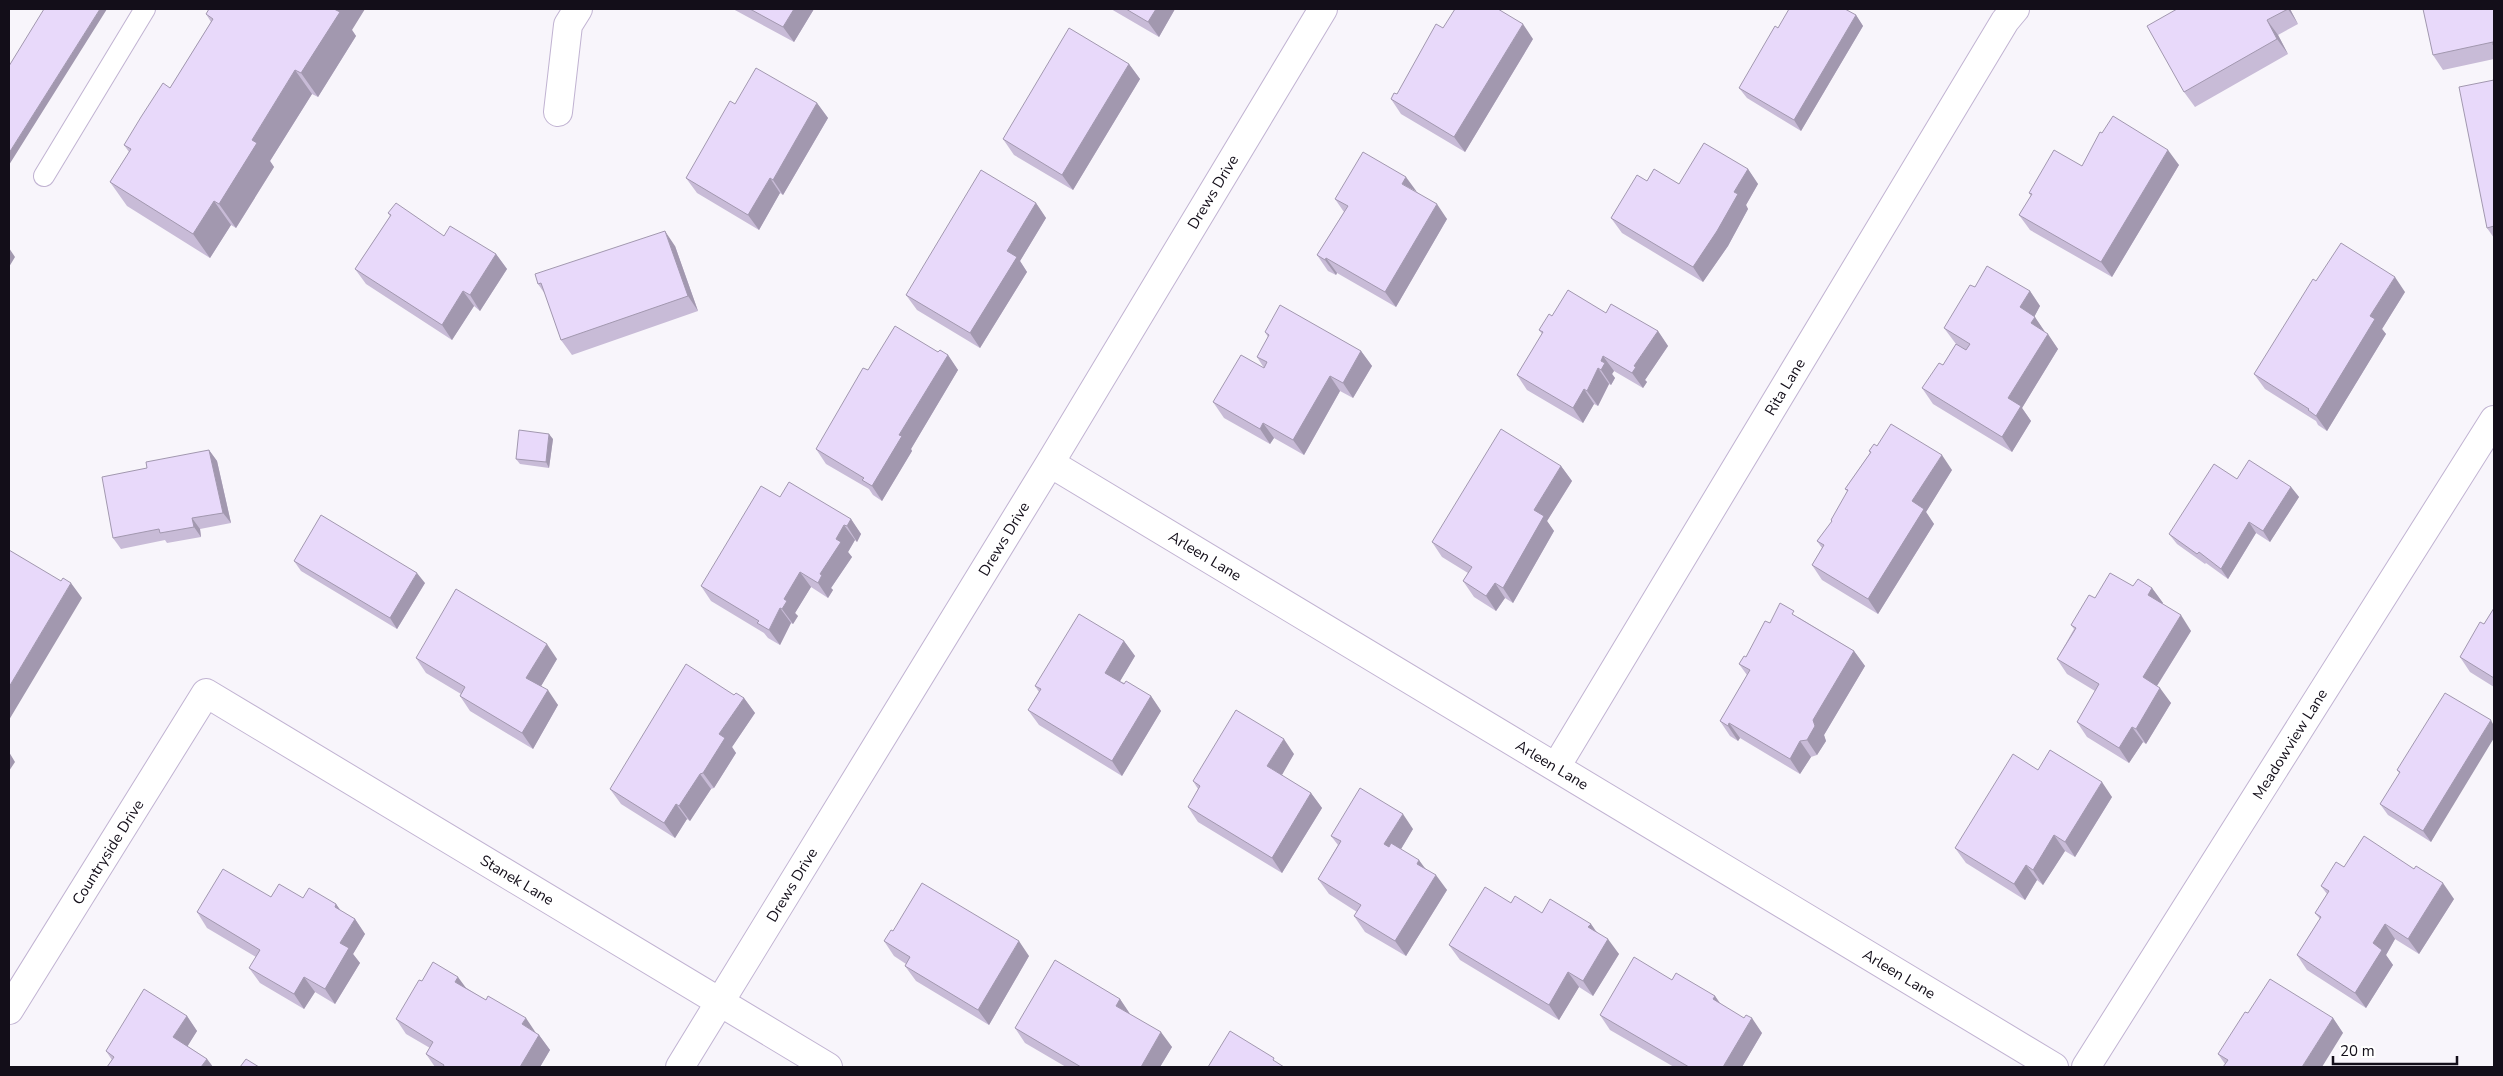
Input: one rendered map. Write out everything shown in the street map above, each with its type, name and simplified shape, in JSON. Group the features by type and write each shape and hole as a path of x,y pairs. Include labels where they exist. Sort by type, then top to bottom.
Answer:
{"street":[{"path":"558,112 568,25 578,9"},
{"name":"Drews Drive","path":"680,1067 1050,463 1323,9"},
{"name":"Rita Lane","path":"1556,768 2005,20 2015,9"},
{"name":"Meadowview Lane","path":"2086,1067 2494,420"},
{"name":"Arleen Lane","path":"1050,463 2054,1067"},
{"name":"Stanek Lane","path":"206,693 828,1067"},
{"name":"Countryside Drive","path":"9,1010 206,693"}],"lane":[{"path":"44,176 145,9"}],"building":[{"path":"44,9 100,9 9,153 9,66"},
{"path":"209,9 334,9 340,12 301,73 295,70 252,140 257,143 219,204 214,201 193,234 110,182 131,149 124,145 141,117 163,83 170,88 213,19 206,14"},
{"path":"750,9 794,9 783,27"},
{"path":"1126,9 1156,9 1148,22"},
{"path":"1455,9 1498,9 1523,24 1454,137 1391,99 1394,93 1397,94 1436,24 1443,28"},
{"path":"1789,9 1845,9 1856,15 1794,120 1739,88 1775,26 1778,28"},
{"path":"2177,9 2288,9 2267,20 2277,39 2184,92 2147,26"},
{"path":"2423,9 2494,9 2494,45 2493,42 2433,55"},
{"path":"1069,28 1129,64 1062,175 1003,139"},
{"path":"756,68 817,103 773,180 770,178 748,215 686,178 730,101 735,104"},
{"path":"2494,80 2494,226 2487,228 2459,87"},
{"path":"2113,116 2168,150 2101,262 2019,215 2032,194 2029,193 2054,150 2082,166 2100,132 2102,133"},
{"path":"1704,143 1748,169 1734,192 1738,194 1717,231 1693,267 1611,218 1637,175 1647,181 1654,169 1679,184"},
{"path":"1363,152 1406,177 1402,184 1437,204 1385,292 1326,258 1325,260 1317,255 1348,206 1335,199"},
{"path":"981,170 1036,203 1007,251 1017,257 970,333 906,295"},
{"path":"396,203 444,236 450,226 496,254 470,295 463,291 442,325 355,269 391,215 388,213"},
{"path":"665,231 688,296 561,340 541,283 538,284 535,274"},
{"path":"2341,243 2395,277 2370,316 2375,319 2316,416 2309,409 2254,374 2313,279 2316,281"},
{"path":"1987,266 2030,291 2020,307 2035,317 2031,323 2048,334 2008,398 2021,406 2002,437 1922,388 1939,363 1943,365 1956,344 1966,350 1970,344 1944,328 1970,285 1975,287"},
{"path":"1568,290 1606,313 1611,304 1658,331 1634,366 1636,367 1632,373 1603,356 1601,361 1605,363 1601,370 1598,368 1587,391 1584,389 1573,408 1517,375 1543,332 1539,330 1549,314 1552,316"},
{"path":"1280,305 1361,351 1343,383 1330,376 1293,440 1263,423 1260,429 1213,402 1241,355 1264,368 1267,362 1257,357 1269,335 1265,332"},
{"path":"895,326 938,352 940,350 948,355 899,435 902,436 872,486 862,480 864,478 816,449 863,368 868,370"},
{"path":"1891,424 1942,455 1912,501 1924,509 1868,599 1812,565 1824,545 1817,541 1832,521 1848,490 1845,489 1871,452 1869,451 1874,444 1877,446"},
{"path":"1501,429 1561,466 1534,510 1544,516 1503,588 1495,583 1486,596 1463,581 1472,567 1432,542"},
{"path":"519,430 549,434 546,462 516,459"},
{"path":"209,450 223,513 192,518 194,527 160,533 159,529 113,538 102,477 147,468 146,462"},
{"path":"2249,460 2291,487 2263,531 2249,522 2221,569 2199,552 2197,554 2169,534 2214,464 2237,479"},
{"path":"789,482 851,519 847,526 844,525 836,539 841,542 820,574 822,575 818,583 800,572 784,599 787,601 782,609 780,608 769,630 757,623 759,621 701,586 761,486 780,497"},
{"path":"321,515 417,573 390,618 294,561"},
{"path":"9,550 61,581 63,578 71,583 9,687"},
{"path":"2110,573 2133,586 2138,579 2152,588 2148,595 2181,615 2143,677 2160,688 2136,729 2132,727 2119,748 2077,722 2099,684 2057,659 2076,628 2071,625 2089,595 2095,598"},
{"path":"456,589 547,644 526,678 548,690 522,733 460,696 465,687 416,658"},
{"path":"1780,603 1794,611 1792,614 1854,651 1813,720 1815,726 1807,740 1800,741 1790,759 1729,723 1728,726 1720,721 1750,670 1739,664 1744,656 1746,657 1765,621 1770,623"},
{"path":"2494,608 2494,678 2460,657 2480,622 2484,624"},
{"path":"1079,614 1124,641 1105,673 1124,684 1126,681 1151,696 1112,761 1028,710 1041,689 1035,686"},
{"path":"686,664 734,695 736,693 744,698 719,734 725,738 703,773 700,774 679,806 676,804 664,823 610,789"},
{"path":"2445,693 2491,720 2423,831 2380,804 2400,772 2397,770"},
{"path":"1236,710 1284,739 1267,766 1311,793 1272,858 1188,807 1200,786 1193,781"},
{"path":"2050,750 2102,782 2065,842 2054,835 2033,870 2026,865 2014,884 1955,848 2013,754 2038,770"},
{"path":"1360,788 1403,814 1384,844 1389,847 1391,843 1419,860 1417,864 1436,875 1395,941 1354,916 1361,905 1318,879 1341,841 1331,836"},
{"path":"2364,836 2414,869 2416,866 2443,883 2408,939 2385,924 2373,943 2382,950 2355,993 2297,955 2321,917 2315,913 2329,891 2321,886 2336,862 2344,867"},
{"path":"223,869 271,897 279,884 303,898 309,888 336,904 335,907 355,919 340,943 349,948 325,989 304,977 294,994 249,968 260,950 197,912"},
{"path":"922,883 1019,941 978,1010 905,966 910,957 884,941 891,930 893,931"},
{"path":"1485,887 1511,903 1515,896 1542,913 1550,899 1591,924 1588,927 1608,939 1583,981 1568,972 1549,1005 1449,945"},
{"path":"1634,957 1672,980 1676,973 1715,996 1713,999 1744,1018 1746,1015 1752,1018 1723,1067 1689,1067 1600,1015"},
{"path":"1055,960 1120,999 1116,1006 1161,1032 1141,1067 1081,1067 1015,1028"},
{"path":"433,962 458,977 455,982 486,1000 488,996 526,1018 522,1024 539,1035 520,1067 443,1067 444,1065 426,1054 433,1042 396,1019 419,980 422,981"},
{"path":"2270,979 2333,1018 2302,1067 2223,1067 2228,1060 2218,1054 2245,1012 2248,1013"},
{"path":"144,989 187,1016 173,1037 207,1059 201,1067 107,1067 114,1057 106,1051"},
{"path":"1230,1031 1274,1058 1273,1060 1284,1067 1208,1067"},
{"path":"246,1059 259,1067 240,1067"}]}
